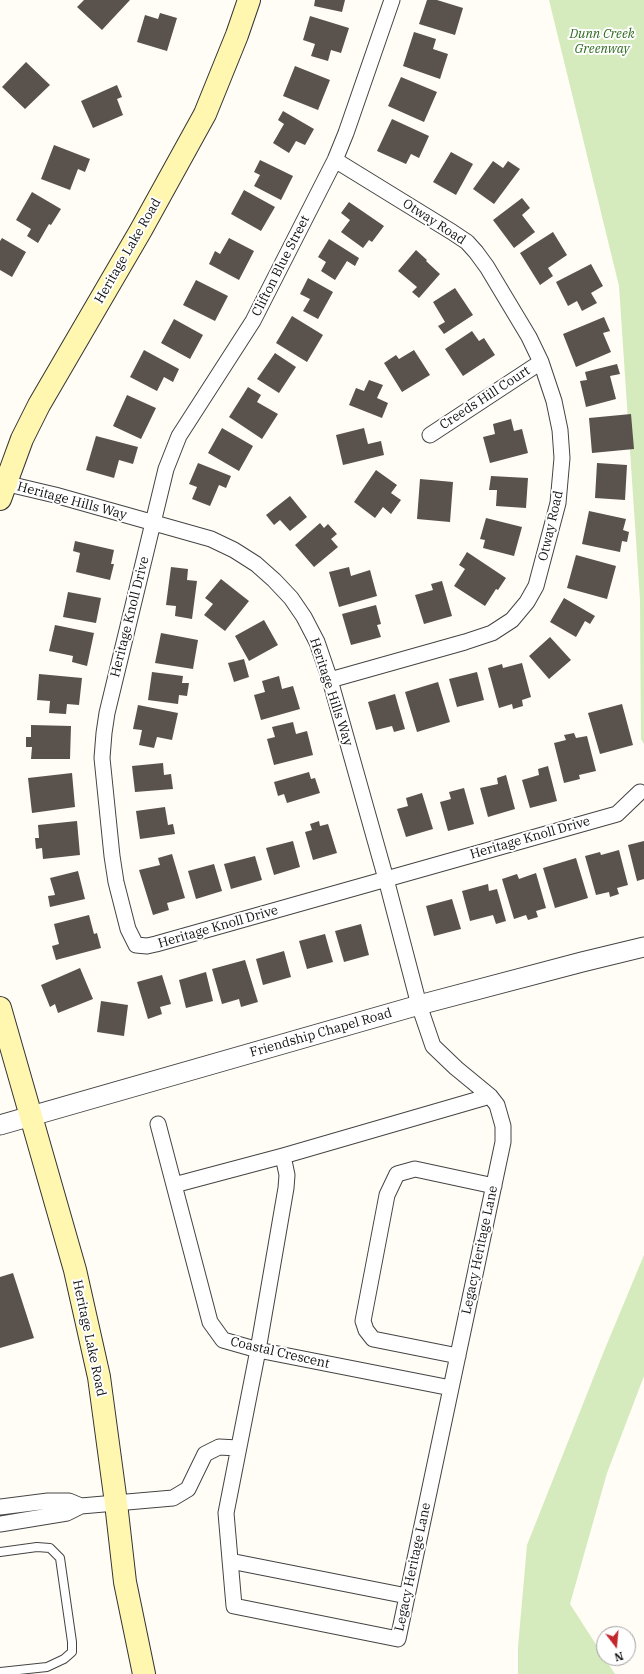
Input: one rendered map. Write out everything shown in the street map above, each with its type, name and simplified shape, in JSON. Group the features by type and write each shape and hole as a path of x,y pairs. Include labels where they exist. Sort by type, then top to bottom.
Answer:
{"main road":[{"name":"Heritage Lake Road","path":"2,488 22,439 39,404 141,230 204,114 237,35 248,0"},
{"name":"Heritage Lake Road","path":"0,1008 75,1270 99,1377 125,1582 144,1674"}],"street":[{"name":"Clifton Blue Street","path":"153,522 166,469 179,436 253,321 335,160 346,133 392,0"},
{"name":"Otway Road","path":"330,680 465,642 492,633 512,620 527,602 536,586 558,503 562,458 560,430 554,401 541,362 529,337 487,267 467,242 335,160"},
{"name":"Creeds Hill Court","path":"430,435 541,362"},
{"name":"Heritage Hills Way","path":"2,488 55,495 211,539 228,547 256,564 291,598 304,617 317,642 330,680 386,879 419,1005"},
{"name":"Heritage Knoll Drive","path":"153,522 107,713 102,758 103,784 116,882 128,929 136,944 147,946 156,944 617,814 640,792"},
{"name":"Friendship Chapel Road","path":"0,1125 419,1005 644,947"},
{"name":"Legacy Heritage Lane","path":"282,1156 287,1175 286,1188 258,1350 226,1513 234,1606 398,1639 503,1142 503,1126 497,1105 490,1096 456,1068 433,1046 419,1005"},
{"path":"174,1185 282,1156 490,1096"},
{"name":"Coastal Crescent","path":"158,1124 210,1322 223,1340 258,1350 451,1388"},
{"path":"458,1356 372,1339 366,1330 363,1321 387,1195 397,1174 415,1169 494,1186"},
{"path":"0,1524 68,1513 81,1506 173,1498 188,1489 205,1454 220,1447 238,1448"},
{"path":"0,1507 69,1500 81,1506"},
{"path":"230,1562 407,1596"}],"lane":[{"path":"0,1552 37,1547 50,1548 60,1558 72,1642 72,1652 64,1659 47,1667 0,1672"}],"green space":[{"name":"Dunn Creek Greenway","path":"549,0 644,0 644,744 641,739 640,600 619,286"},
{"path":"644,1255 644,1376 607,1473 570,1604 596,1644 596,1666 610,1666 615,1674 518,1674 518,1647 527,1545"}],"building":[{"path":"84,0 130,0 102,30 77,7"},
{"path":"315,0 345,0 342,12 314,6"},
{"path":"427,0 437,0 463,8 455,35 419,24"},
{"path":"160,13 177,18 167,51 137,42 145,15 158,19"},
{"path":"310,16 349,28 341,53 331,50 328,61 311,56 315,44 303,40"},
{"path":"414,32 436,39 433,49 448,54 440,79 403,66"},
{"path":"26,62 50,85 25,109 2,87"},
{"path":"295,66 330,80 318,110 283,96"},
{"path":"401,77 437,92 424,122 388,106"},
{"path":"117,85 122,97 117,99 123,115 93,128 81,101"},
{"path":"283,111 314,129 305,145 296,141 289,153 273,143 284,124 278,120"},
{"path":"392,119 429,136 419,158 411,154 406,164 377,151"},
{"path":"54,145 90,159 85,172 78,169 70,190 41,179"},
{"path":"451,152 473,164 456,195 433,182"},
{"path":"260,160 293,176 281,200 254,186 260,175 254,172"},
{"path":"493,161 503,168 508,161 520,169 494,204 473,189"},
{"path":"244,190 275,207 261,231 231,214"},
{"path":"32,192 61,209 51,225 49,224 38,243 27,236 31,229 16,220"},
{"path":"522,198 530,208 522,215 535,232 514,248 493,220"},
{"path":"349,202 384,226 372,242 369,240 363,248 341,232 350,220 341,213"},
{"path":"553,232 567,255 548,268 553,276 540,285 520,253"},
{"path":"2,238 26,252 12,277 0,270 0,241"},
{"path":"229,238 254,251 239,280 209,264 215,251 220,254"},
{"path":"329,239 359,258 355,266 347,261 335,280 321,271 326,262 318,257"},
{"path":"416,250 440,274 419,298 412,292 417,287 398,271"},
{"path":"591,264 603,286 591,293 597,303 582,311 577,301 568,306 556,282"},
{"path":"308,278 333,292 318,319 303,311 310,299 300,294"},
{"path":"196,280 228,296 215,321 183,305"},
{"path":"455,288 473,315 444,334 438,326 445,322 433,302"},
{"path":"292,316 323,335 307,362 276,343"},
{"path":"604,317 610,331 603,333 611,352 576,367 563,334"},
{"path":"174,319 203,335 190,359 161,343"},
{"path":"472,331 479,341 484,338 495,355 463,376 445,349"},
{"path":"144,350 179,369 173,382 164,377 157,391 130,377"},
{"path":"414,350 430,375 402,392 384,363 396,355 399,359"},
{"path":"275,353 296,367 279,393 257,379"},
{"path":"617,364 620,374 610,376 616,399 586,407 580,381 587,380 585,372"},
{"path":"369,380 383,385 377,398 388,403 382,418 349,405 356,388 364,391"},
{"path":"248,387 261,395 257,402 278,414 262,439 229,417"},
{"path":"127,395 156,408 141,439 113,426"},
{"path":"631,414 634,449 592,453 589,418"},
{"path":"511,419 514,431 522,429 528,453 490,463 483,437 495,434 493,424"},
{"path":"222,428 253,446 239,471 208,453"},
{"path":"364,428 368,444 381,441 384,455 343,465 336,435"},
{"path":"96,436 138,447 133,464 119,460 114,478 86,470"},
{"path":"198,463 231,476 226,488 219,485 210,506 192,499 197,487 189,484"},
{"path":"597,463 627,465 625,500 595,498"},
{"path":"376,470 397,485 391,493 401,500 391,514 383,507 375,518 354,502"},
{"path":"491,476 528,478 526,508 496,506 497,490 489,490"},
{"path":"420,479 453,482 450,522 417,519"},
{"path":"290,496 307,517 290,531 280,520 274,525 266,515"},
{"path":"589,511 626,519 623,530 629,532 627,542 622,541 620,552 582,544"},
{"path":"486,518 522,527 514,556 483,548 485,540 480,539"},
{"path":"320,523 324,528 328,524 337,534 331,539 338,547 314,567 295,545"},
{"path":"75,541 114,550 111,564 114,564 110,580 76,572 80,553 73,551"},
{"path":"467,552 506,578 498,590 496,589 485,606 454,586 465,569 459,565"},
{"path":"576,555 616,566 607,599 567,588"},
{"path":"171,567 188,569 187,580 197,581 192,619 175,616 176,606 166,605"},
{"path":"349,567 351,576 370,570 377,596 339,607 329,572"},
{"path":"221,579 249,601 225,631 204,615 213,604 205,598"},
{"path":"442,581 452,616 424,624 415,595 433,590 431,584"},
{"path":"68,592 101,598 96,623 63,617"},
{"path":"564,598 595,616 590,624 585,621 576,637 550,622"},
{"path":"376,605 381,624 377,625 381,637 351,645 342,614"},
{"path":"264,620 278,645 249,661 235,636"},
{"path":"55,625 94,633 87,666 72,662 73,656 49,651"},
{"path":"161,633 198,640 193,669 155,663"},
{"path":"550,637 571,660 549,679 529,656"},
{"path":"244,659 249,677 234,682 228,663"},
{"path":"522,663 531,697 522,700 523,706 513,709 512,704 499,708 488,668 502,664 503,668"},
{"path":"152,672 183,676 182,683 189,683 187,696 179,695 178,704 148,700"},
{"path":"477,672 484,700 457,707 449,679"},
{"path":"39,674 82,678 79,705 67,704 66,714 49,713 50,701 37,700"},
{"path":"279,676 282,689 293,686 300,709 261,720 254,695 265,692 262,681"},
{"path":"438,682 450,722 417,732 405,692"},
{"path":"395,694 405,729 394,732 392,726 376,730 368,702"},
{"path":"622,704 633,745 600,754 588,713"},
{"path":"138,705 178,713 172,740 157,737 154,748 139,745 142,730 133,729"},
{"path":"293,722 296,734 307,731 313,755 274,765 267,739 275,737 272,727"},
{"path":"31,725 71,726 70,759 31,759 32,747 26,747 26,737 31,737"},
{"path":"574,733 576,738 587,736 596,771 579,775 580,779 564,783 554,743 566,740 564,735"},
{"path":"163,763 164,775 171,774 173,789 135,792 132,766"},
{"path":"548,766 557,801 530,808 522,780 539,775 538,769"},
{"path":"309,772 311,779 315,778 320,793 287,803 284,794 278,796 274,782"},
{"path":"72,773 75,807 32,813 28,778"},
{"path":"506,775 515,809 488,817 480,788 498,784 497,778"},
{"path":"464,788 474,824 448,831 440,802 451,799 449,792"},
{"path":"422,793 433,829 406,837 397,809 408,806 406,798"},
{"path":"165,807 168,825 173,824 175,834 140,839 136,811"},
{"path":"77,821 80,855 43,859 42,848 36,849 35,838 39,838 38,825"},
{"path":"319,821 320,826 328,824 337,853 313,860 305,832 312,830 310,824"},
{"path":"293,841 300,867 274,875 266,848"},
{"path":"644,841 644,879 637,881 628,845"},
{"path":"619,850 628,885 617,888 619,894 610,897 609,892 596,895 585,856 600,852 601,855"},
{"path":"172,854 185,898 167,903 169,910 153,915 139,870 160,865 158,858"},
{"path":"255,856 262,880 231,889 224,864"},
{"path":"576,858 588,898 555,908 543,868"},
{"path":"214,864 222,891 196,899 188,871"},
{"path":"78,871 85,899 50,907 48,896 55,895 50,878"},
{"path":"536,873 546,908 536,911 538,917 528,920 526,915 514,919 502,879 517,874 519,879"},
{"path":"488,884 489,891 497,889 506,921 496,924 493,915 470,921 462,891"},
{"path":"452,899 461,929 434,936 426,906"},
{"path":"89,915 94,934 97,933 101,948 56,960 52,946 59,944 54,924"},
{"path":"361,924 369,955 344,962 335,931"},
{"path":"325,934 333,962 307,969 299,941"},
{"path":"284,951 291,977 263,985 256,959"},
{"path":"245,960 258,1002 241,1007 239,999 222,1004 212,969"},
{"path":"80,968 93,999 58,1013 55,1004 50,1007 41,985"},
{"path":"206,972 213,1001 186,1008 179,980"},
{"path":"162,975 171,1004 160,1007 162,1014 148,1019 137,982"},
{"path":"101,1001 128,1005 124,1036 97,1032"},
{"path":"13,1273 34,1338 0,1348 0,1277"}]}
